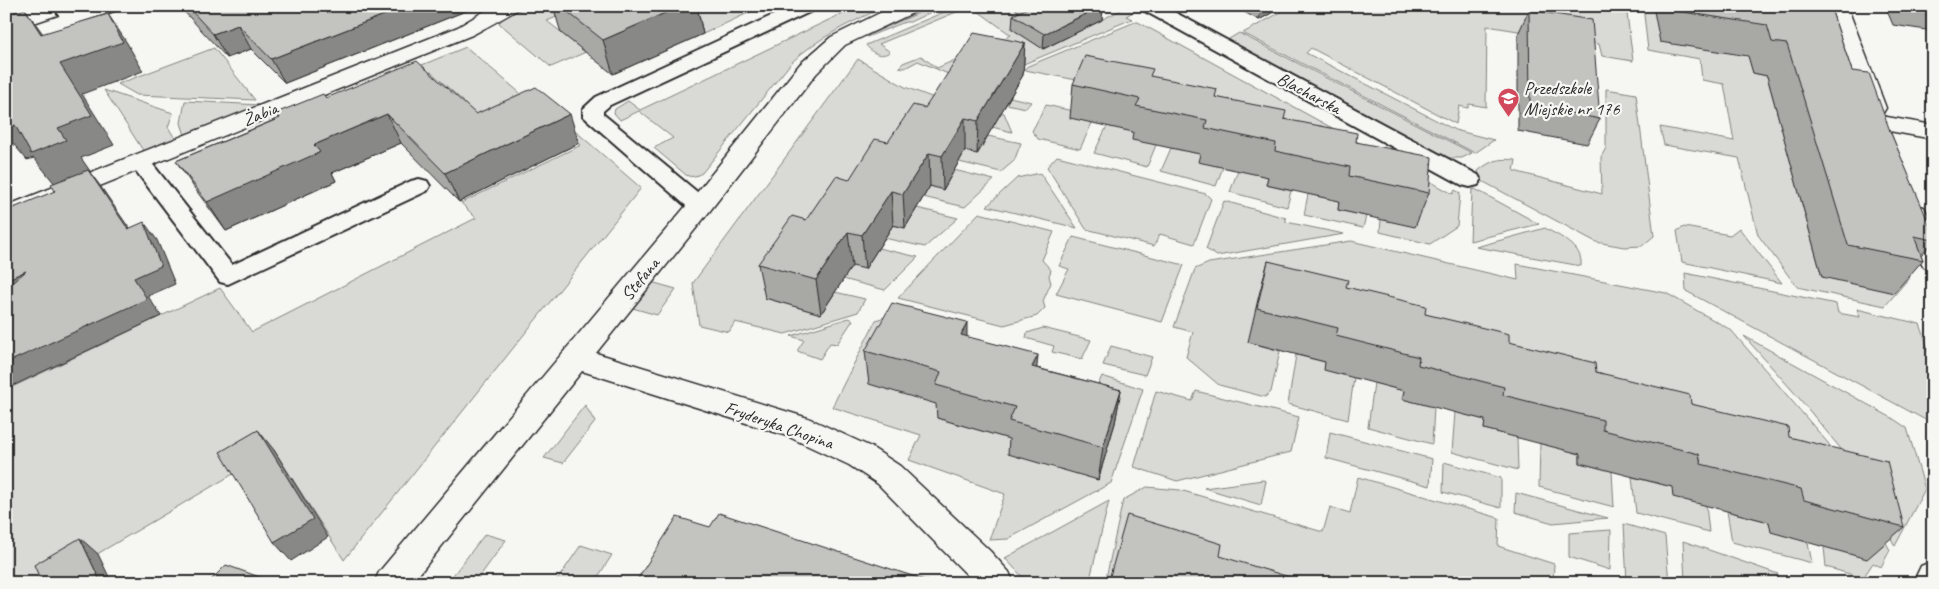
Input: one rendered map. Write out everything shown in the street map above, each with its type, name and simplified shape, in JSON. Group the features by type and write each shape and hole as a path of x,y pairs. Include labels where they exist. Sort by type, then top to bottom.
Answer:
{"street":[{"path":"6,41 67,13 110,6"},
{"name":"Żabia","path":"6,216 465,32 494,13 511,6"},
{"name":"Stefana","path":"391,583 700,206 808,69 838,41 872,23 912,6"},
{"path":"1836,6 1891,150"},
{"path":"1881,123 1933,132"},
{"path":"1908,194 1933,260"},
{"name":"Fryderyka Chopina","path":"575,358 797,427 860,456 889,475 997,583"},
{"path":"1930,583 1933,578"}],"lane":[{"path":"700,206 593,116 593,108 612,97 808,6"},
{"name":"Blacharska","path":"1150,6 1470,180"},
{"path":"140,162 228,276 419,186"}],"shaded area":[{"path":"530,6 583,6 547,21 586,52 551,67 499,23 503,17"},
{"path":"663,6 763,6 703,34"},
{"path":"858,6 886,6 848,24 812,45 801,54 791,63 702,173 698,175 686,175 654,148 673,138 639,111 620,120 614,113 615,109 628,101 640,110"},
{"path":"935,6 944,6 910,22 905,22 867,37 870,34"},
{"path":"958,6 966,8 879,44 890,52 886,54 876,54 866,45"},
{"path":"971,6 1004,6 1028,22 1043,49 1121,10 1115,6 1137,6 1140,8 1126,16 1132,19 1019,66 948,74 918,61 905,68 899,67 903,63 921,56 937,68 1011,35"},
{"path":"1292,6 1517,6 1547,10 1562,6 1626,6 1633,61 1602,56 1599,44 1487,26 1486,107 1469,104 1468,108 1459,106 1456,124 1311,48 1306,53 1455,130 1494,140 1475,153 1243,33"},
{"path":"1643,6 1735,6 1753,73 1767,76 1822,277 1905,273 1909,278 1885,306 1797,287 1758,235 1739,158 1664,145 1660,127 1734,141 1724,84 1702,80 1700,59 1648,50"},
{"path":"1135,22 1453,194 1455,190 1460,193 1457,226 1430,244 1380,232 1381,219 1208,131 1087,82 1025,70 1010,97 1031,102 1026,108 1001,103 1003,86 1028,66"},
{"path":"1239,33 1472,153 1462,158 1446,158 1229,43 1229,39"},
{"path":"466,47 546,115 483,145 451,108 464,102 431,72 337,112 329,103"},
{"path":"214,48 255,100 137,95 118,84"},
{"path":"858,59 905,87 934,98 1004,113 1012,132 992,127 765,298 821,314 835,292 865,299 858,312 785,334 735,322 729,332 699,325 693,283"},
{"path":"1606,89 1636,94 1654,236 1642,246 1624,247 1596,242 1480,180 1478,171 1487,164 1505,159 1516,160 1514,171 1602,194 1601,157 1606,148"},
{"path":"104,90 173,113 168,127 176,140 144,152"},
{"path":"185,101 261,105 185,135 181,123"},
{"path":"1046,105 1073,111 1092,123 1080,149 1038,139 1032,131"},
{"path":"1107,126 1135,132 1156,145 1147,167 1094,153"},
{"path":"573,129 641,188 344,560 274,450 53,580 54,583 6,583 6,390 220,288 252,332 476,218 461,203 581,145 567,132"},
{"path":"988,136 1021,143 1014,161 1001,172 959,162 964,151 978,154"},
{"path":"1171,148 1200,154 1223,167 1216,186 1161,171"},
{"path":"1057,156 1206,194 1211,199 1194,244 1160,234 1154,246 1086,229 1047,167"},
{"path":"954,170 994,180 965,207 923,197 930,186 943,189"},
{"path":"1238,170 1268,177 1266,185 1291,191 1287,207 1230,192"},
{"path":"1040,173 1077,228 987,206 1017,178"},
{"path":"1475,189 1539,224 1470,241 1472,190"},
{"path":"1308,194 1339,201 1338,210 1366,216 1363,228 1304,215"},
{"path":"1224,201 1286,218 1286,222 1344,234 1217,256 1206,249"},
{"path":"917,208 958,218 925,247 884,238 892,225 905,228"},
{"path":"979,213 1054,232 1042,260 1051,270 1049,276 1051,283 1043,301 1045,308 1037,316 1004,325 898,298"},
{"path":"1684,227 1730,235 1739,228 1782,283 1682,262 1677,231"},
{"path":"1545,228 1564,238 1574,247 1581,259 1581,266 1476,247"},
{"path":"1073,237 1184,265 1162,322 1056,294 1069,269 1059,266"},
{"path":"1351,241 1518,280 1517,264 1666,293 1731,330 1828,443 1846,470 1890,550 1881,567 1873,563 1863,578 1826,567 1824,547 1852,494 1248,342 1280,351 1271,392 1265,397 1219,385 1186,357 1193,332 1174,327 1195,269 1209,263"},
{"path":"878,248 918,257 885,290 843,279 851,266"},
{"path":"1685,273 1836,304 1838,313 1860,317 1857,309 1920,324 1930,361 1933,424 1686,291"},
{"path":"651,282 676,289 657,315 629,307"},
{"path":"902,311 942,405 937,418 1013,440 1085,415 1102,376 1143,389 1111,483 1008,539 989,540 1005,494 909,460 921,435 832,407 876,320"},
{"path":"849,318 853,320 837,344 830,343 820,359 797,351 804,340 791,336"},
{"path":"1043,328 1091,340 1082,359 1052,352 1054,346 1026,338 1027,333"},
{"path":"1744,336 1907,428 1925,489 1895,546 1850,460 1799,398"},
{"path":"1111,346 1152,357 1145,375 1103,365"},
{"path":"1296,355 1325,362 1354,378 1348,420 1288,404"},
{"path":"1374,383 1404,391 1403,399 1434,407 1432,444 1368,427"},
{"path":"1156,391 1192,401 1196,391 1299,417 1291,452 1177,481 1134,467"},
{"path":"585,405 595,422 563,463 544,458"},
{"path":"1455,412 1485,420 1484,429 1517,437 1518,470 1452,452"},
{"path":"1330,432 1432,459 1430,486 1326,458"},
{"path":"1540,443 1580,453 1580,463 1612,471 1614,507 1539,487"},
{"path":"1444,462 1501,478 1501,508 1443,492"},
{"path":"1358,477 1499,518 1498,546 1554,564 1553,583 1105,583 1123,500 1147,487 1180,490 1323,532 1330,507 1350,513"},
{"path":"1632,477 1672,487 1706,505 1709,532 1636,513"},
{"path":"1266,481 1261,505 1204,488"},
{"path":"1516,493 1608,518 1553,523 1515,512"},
{"path":"1109,501 1089,583 1028,583 1005,558"},
{"path":"1727,511 1769,522 1808,543 1812,563 1732,542"},
{"path":"1624,524 1665,536 1669,583 1627,583"},
{"path":"1611,530 1610,570 1569,557 1569,533"},
{"path":"485,534 506,540 475,583 447,583"},
{"path":"1683,541 1778,574 1779,583 1685,583"},
{"path":"581,545 612,555 594,583 555,583"}],"building":[{"path":"187,6 407,6 271,59 238,25 213,34"},
{"path":"560,6 681,6 603,40"},
{"path":"1032,6 1102,6 1044,34 1013,15"},
{"path":"1676,6 1830,6 1852,71 1869,73 1890,131 1933,235 1933,240 1914,236 1923,260 1848,245 1787,44 1772,42 1767,25 1677,11"},
{"path":"25,9 41,34 108,14 123,42 60,64 92,115 58,128 66,140 31,154 15,125 6,128 6,15"},
{"path":"1529,10 1592,20 1600,119 1530,105"},
{"path":"974,33 1025,43 978,121 965,118 942,156 929,153 903,194 891,191 862,235 848,232 816,280 758,264 792,216 806,220 836,176 849,180 875,139 888,142 913,105 925,108"},
{"path":"1085,56 1153,69 1150,76 1217,89 1215,97 1286,111 1284,119 1357,133 1356,142 1432,157 1429,193 1349,176 1350,167 1275,151 1276,143 1205,128 1207,120 1136,106 1140,99 1073,84"},
{"path":"417,61 476,114 536,87 570,114 445,173 387,114 314,145 320,152 207,202 176,161 280,118 276,113 323,94 326,98"},
{"path":"88,170 128,229 144,222 161,266 134,278 147,299 6,363 6,288 26,271 6,280 6,211 55,191 51,184"},
{"path":"1268,261 1348,280 1346,287 1426,306 1425,314 1509,334 1509,342 1595,363 1596,372 1690,395 1691,404 1788,427 1789,437 1887,461 1904,527 1804,500 1801,489 1701,464 1699,454 1603,430 1603,420 1503,395 1504,387 1418,365 1419,357 1336,336 1338,328 1257,308"},
{"path":"892,303 967,322 961,335 1038,355 1032,367 1121,390 1103,447 1009,421 1015,407 936,385 941,372 865,351"},
{"path":"258,430 313,519 274,542 220,452"},
{"path":"719,513 934,583 635,583 677,517 710,527"},
{"path":"1127,515 1222,544 1220,556 1309,583 1108,583"},
{"path":"80,538 101,583 42,583 34,565"},
{"path":"226,565 276,583 208,583"}],"place":[{"name":"Przedszkole Miejskie nr 176","path":"1508,117"}]}
